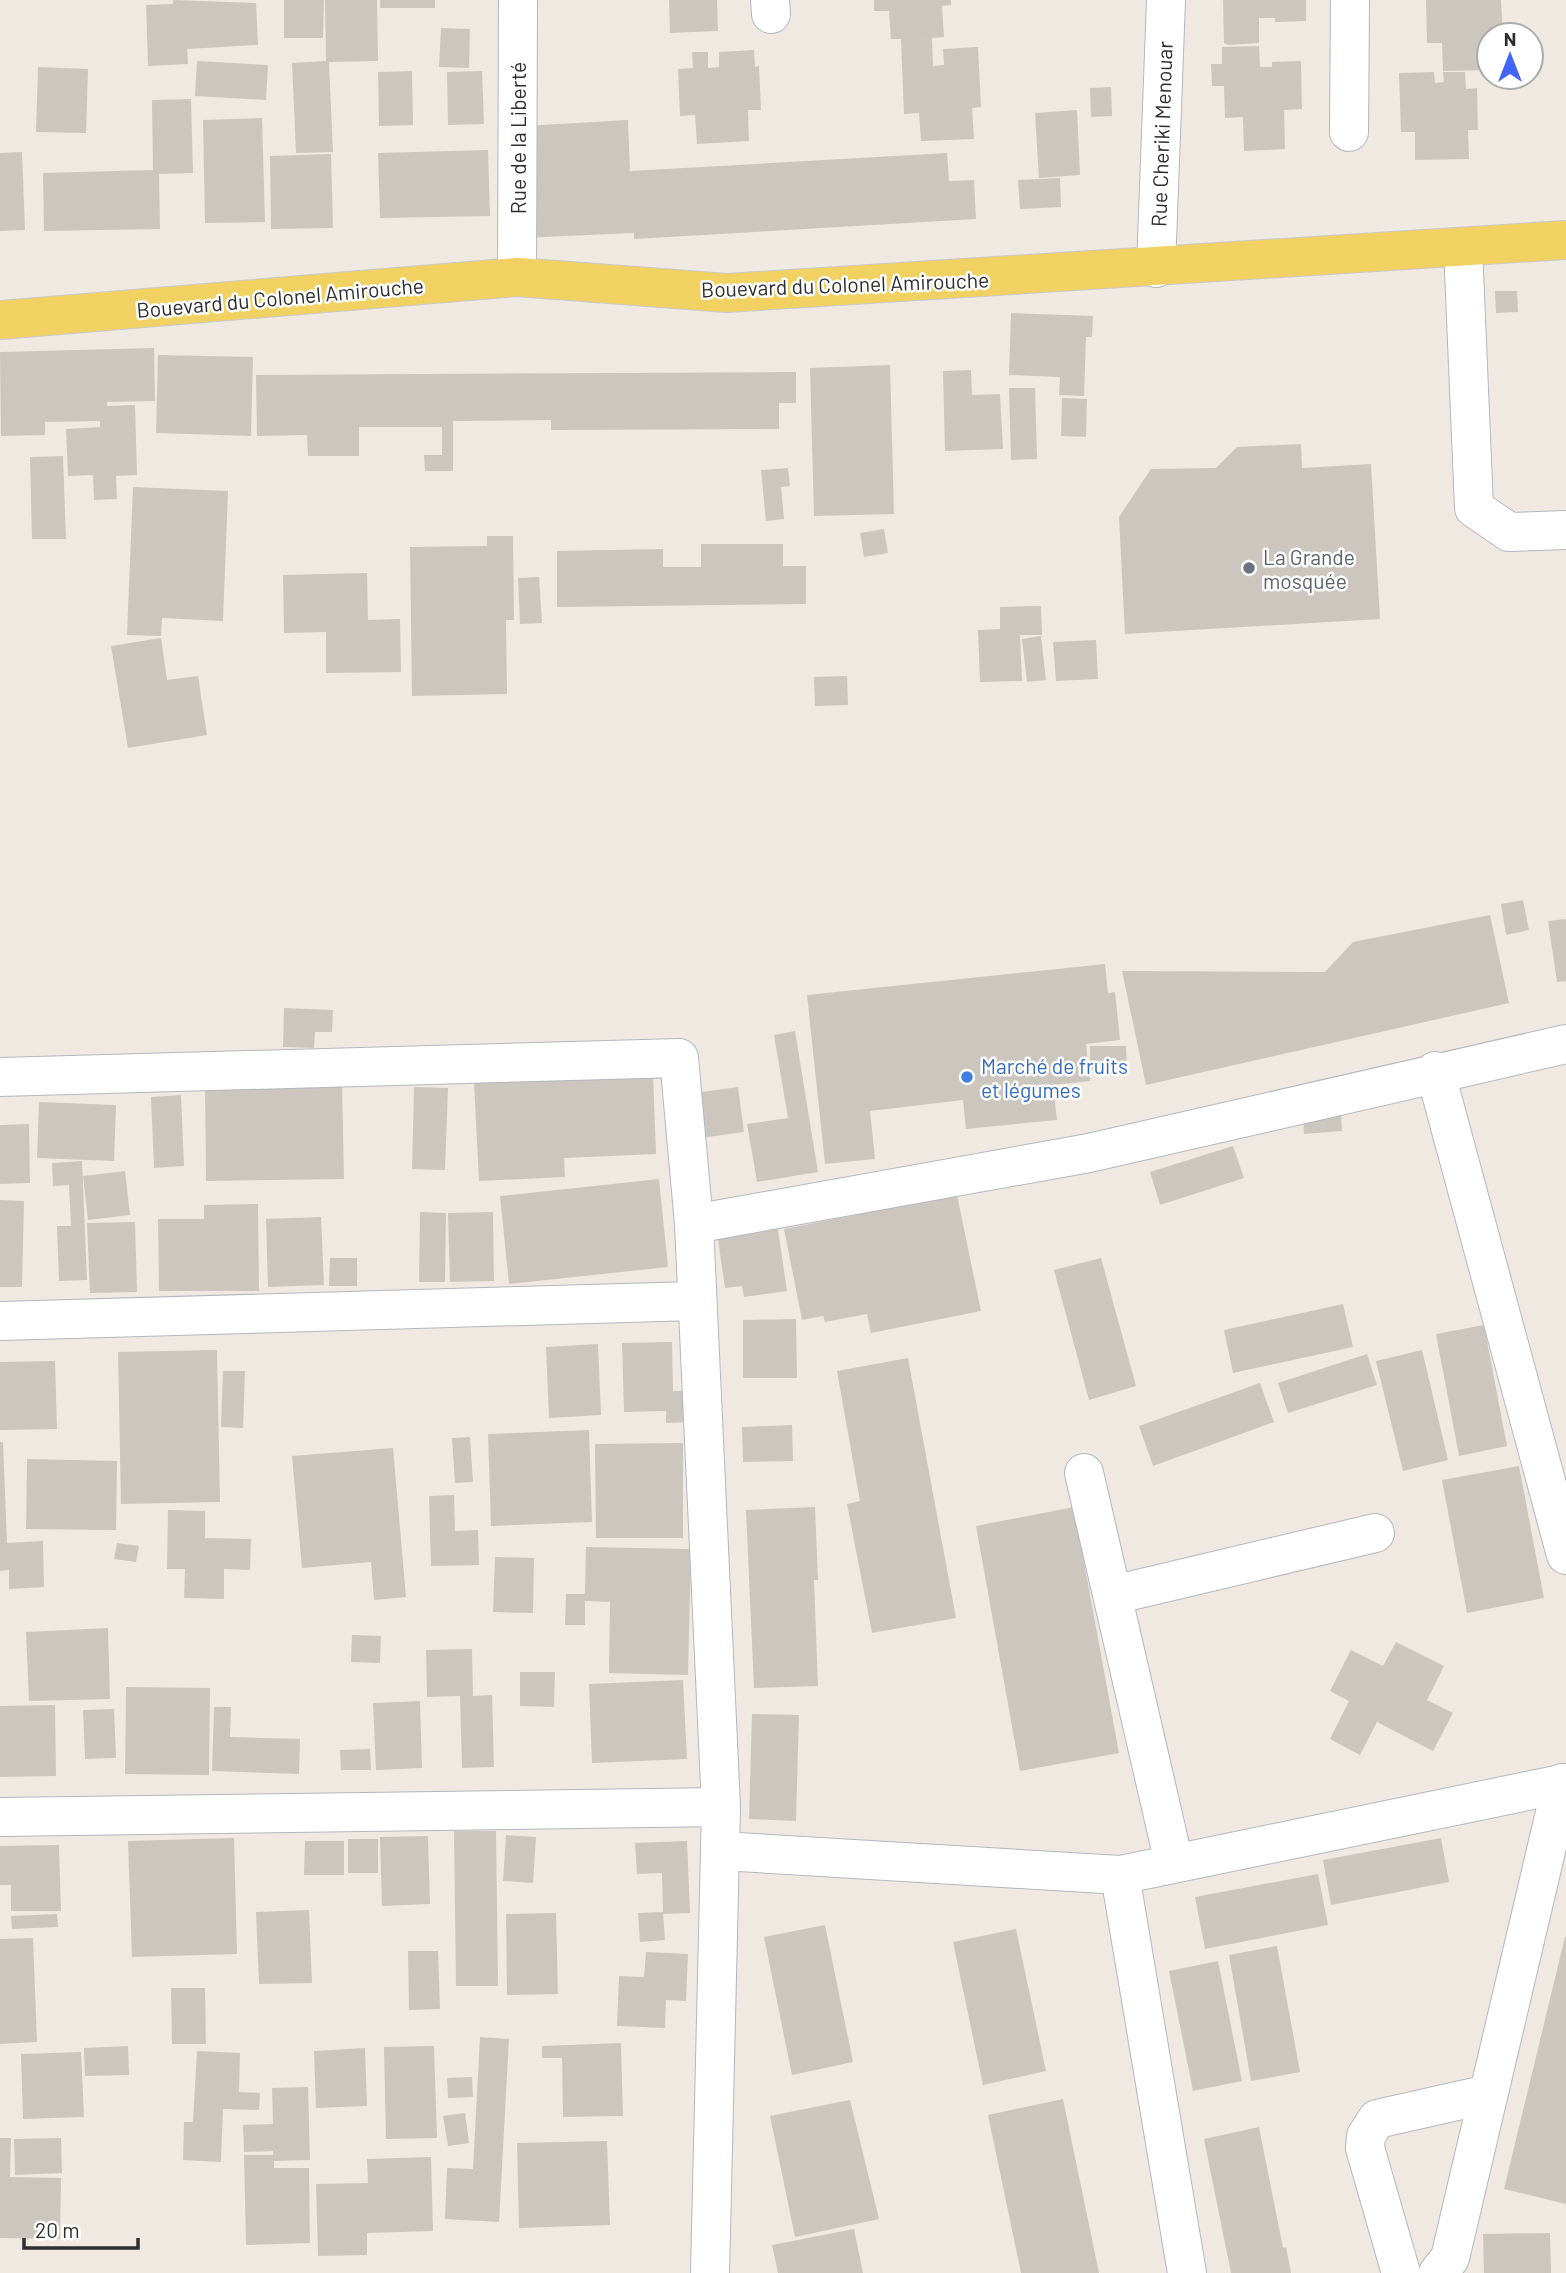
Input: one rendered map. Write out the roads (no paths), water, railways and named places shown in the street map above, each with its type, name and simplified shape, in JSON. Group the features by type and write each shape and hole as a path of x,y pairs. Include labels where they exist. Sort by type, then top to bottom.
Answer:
{"main road":[{"name":"Bouevard du Colonel Amirouche","path":"0,320 517,277 727,293 1566,240"}],"street":[{"name":"Rue de la Liberté","path":"517,277 518,0"},
{"name":"Rue Cheriki Menouar","path":"1156,268 1166,0"},
{"path":"1349,132 1350,0"},
{"path":"1463,247 1474,508 1509,533 1566,530"},
{"path":"694,1224 1089,1153 1435,1071 1566,1044"},
{"path":"0,1077 679,1058 694,1224 695,1301 721,1807 710,2273"},
{"path":"1435,1071 1566,1553"},
{"path":"0,1321 695,1301"},
{"path":"1084,1473 1174,1863"},
{"path":"1113,1595 1375,1533"},
{"path":"722,1851 1120,1875 1564,1783 1450,2258 1438,2273"},
{"path":"0,1817 721,1807"},
{"path":"1120,1875 1187,2273"},
{"path":"1401,2273 1365,2148 1366,2136 1377,2119 1488,2094"}],"place":[{"name":"La Grande mosquée","path":"1249,568"},
{"name":"Marché de fruits et légumes","path":"967,1077"}]}
